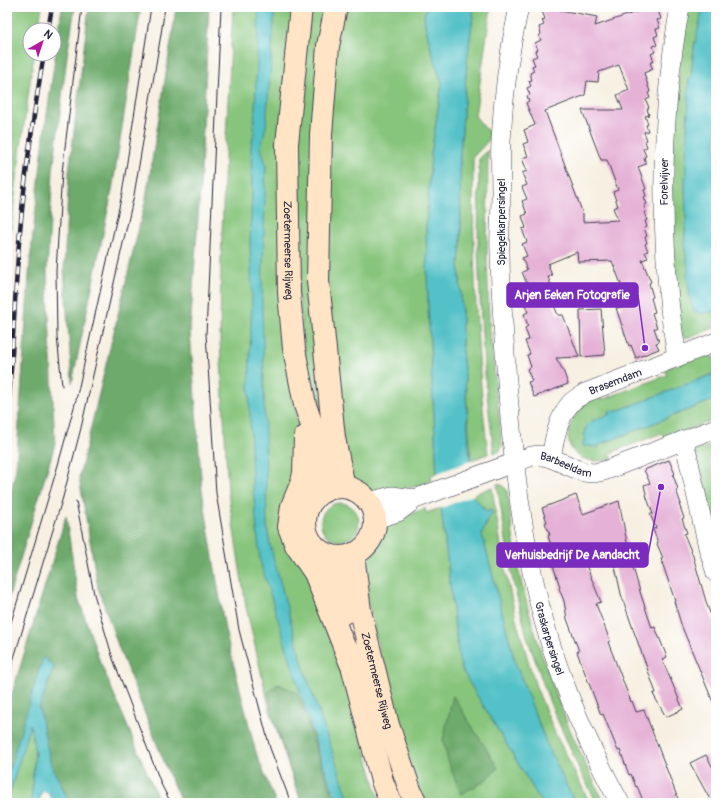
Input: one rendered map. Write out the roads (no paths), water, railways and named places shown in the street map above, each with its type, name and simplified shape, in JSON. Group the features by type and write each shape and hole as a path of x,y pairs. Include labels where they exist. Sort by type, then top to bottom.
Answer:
{"main road":[{"name":"Zoetermeerse Rijweg","path":"301,7 287,144 289,293 294,349 305,405 334,489"},
{"path":"334,489 334,438 318,281 320,134 328,46 336,7"},
{"path":"305,405 304,473 292,506 289,527 296,545 315,573 351,664"},
{"path":"334,489 356,491 362,495 372,510 375,527 369,541 360,551 353,554 343,557 331,556 322,552 314,545 308,536 305,524 306,514 310,504 315,497 334,489"},
{"name":"Zoetermeerse Rijweg","path":"353,554 360,610 388,725 410,790 416,803"},
{"name":"Zoetermeerse Rijweg","path":"331,556 351,664 382,781 391,803"}],"street":[{"name":"Spiegelkarpersingel","path":"514,462 504,341 500,252 502,125 513,34 519,7"},
{"name":"Forelvijver","path":"677,357 669,301 665,246 664,134 669,82 680,7"},
{"name":"Brasemdam","path":"552,458 553,446 561,419 570,403 586,393 716,342"},
{"name":"Barbeeldam","path":"372,510 398,512 424,496 532,456 540,455 552,458 583,472 594,473 604,471 716,428"},
{"path":"684,440 708,547 716,573"},
{"name":"Graskarpersingel","path":"514,462 524,529 535,584 562,679 581,726 620,803"}],"water":[{"path":"259,7 275,7 266,126 261,147 266,165 262,298 267,526 270,545 303,666 350,803 338,803 321,760 260,561 252,479 249,388 252,292 250,243 252,192 251,147 254,132"},
{"path":"427,7 474,7 467,62 460,156 461,245 459,263 462,313 462,351 472,495 487,512 491,510 493,513 489,516 482,534 515,662 545,740 575,803 542,803 470,684 462,670 459,660 437,473 428,305 426,229 431,155 442,83 425,25 424,15"},
{"path":"703,7 716,7 716,311 701,314 694,311 691,304 684,244 686,220 685,185 689,78 691,78 694,47"},
{"path":"716,373 716,399 598,445 599,448 587,445 584,447 582,443 585,441 585,434 588,425 595,420 610,414 609,411 613,409 614,412"},
{"path":"43,657 54,667 39,708 51,765 70,803 55,803 48,793 42,791 39,803 31,803 35,752 30,724 7,803 7,777"}],"tram line":[{"path":"62,386 57,336 56,271 62,172 82,7"},
{"path":"7,636 76,400 122,194 151,7"},
{"path":"7,681 63,497 81,428 134,195 165,7"},
{"path":"221,7 206,334 216,493 239,630 270,748 291,803"},
{"path":"76,501 94,594 113,659 162,786 171,803"}],"railway":[{"path":"49,22 52,7"},
{"path":"7,419 23,196 43,62"}],"place":[{"name":"Arjen Eeken Fotografie","path":"645,348"},
{"name":"Verhuisbedrijf De Aandacht","path":"661,487"}]}
